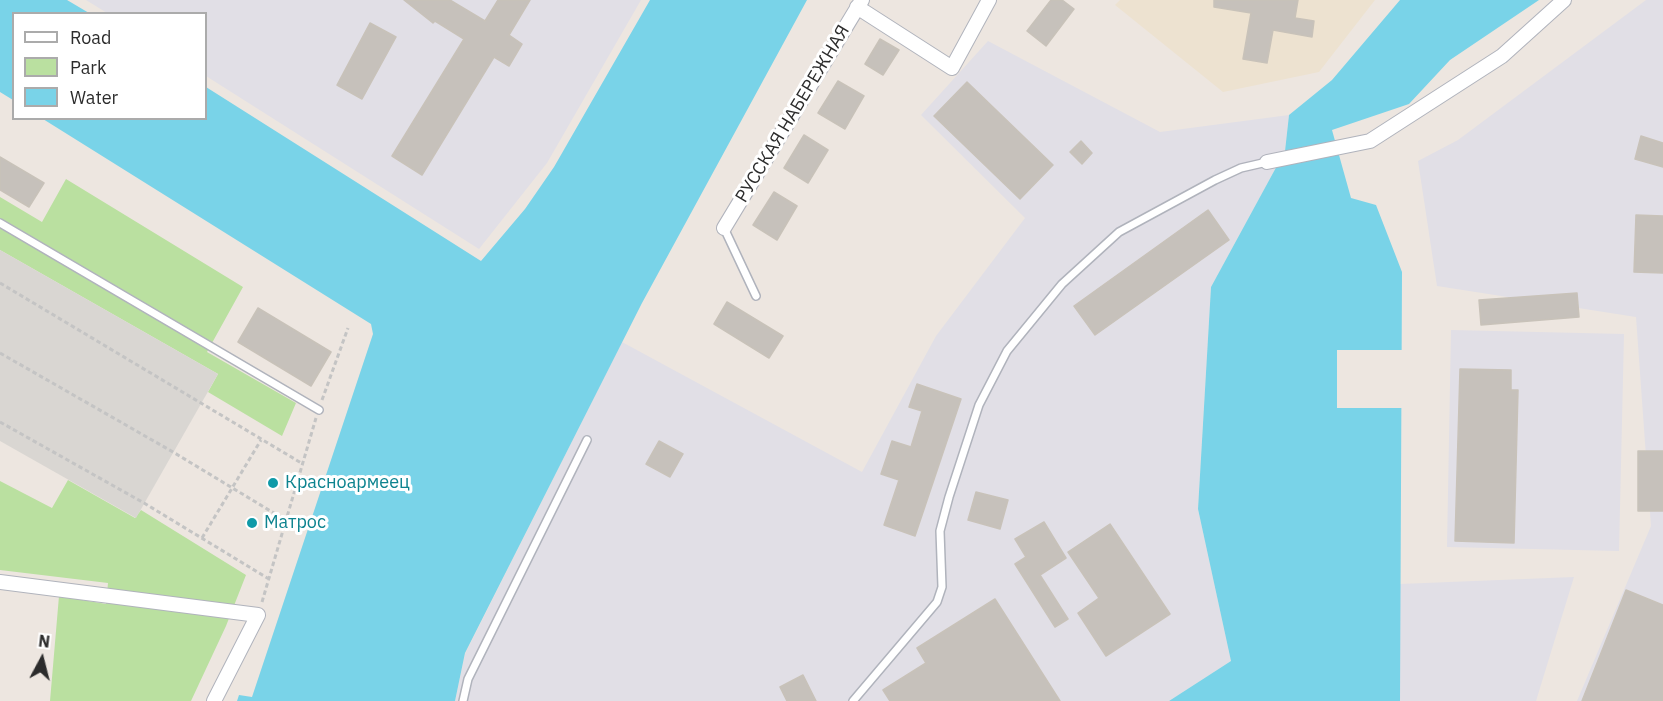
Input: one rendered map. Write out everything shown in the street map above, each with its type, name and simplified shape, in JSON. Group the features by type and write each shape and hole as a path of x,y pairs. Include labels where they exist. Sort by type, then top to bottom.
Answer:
{"street":[{"path":"860,4 952,68 989,0"},
{"path":"1268,162 1370,141 1502,56 1564,0"},
{"name":"РУССКАЯ НАБЕРЕЖНАЯ","path":"724,228 860,4"},
{"path":"0,582 258,615 214,701"}],"lane":[{"path":"853,701 937,602 942,587 940,531 949,497 979,405 1007,351 1062,284 1119,232 1206,184 1241,168 1268,162"},
{"path":"0,223 319,410"},
{"path":"724,228 756,296"},
{"path":"463,701 468,680 587,440"}],"path":[{"path":"0,283 303,464"},
{"path":"258,615 319,410 348,328"},
{"path":"0,353 287,521"},
{"path":"0,422 269,579"},
{"path":"202,538 262,439"}],"shaded area":[{"path":"86,0 641,0 547,163 479,249 207,77 207,12 105,12"},
{"path":"1120,0 1375,0 1319,72 1223,92 1115,5"},
{"path":"1646,0 1663,0 1663,701 1577,701 1651,526 1636,317 1437,286 1418,161 1458,140"},
{"path":"988,41 1160,132 1289,115 1285,151 1211,287 1198,509 1231,661 1169,701 455,701 465,654 622,342 862,472 936,336 1025,218 921,115"},
{"path":"0,250 218,374 136,518 0,441"},
{"path":"1451,330 1624,334 1619,551 1447,547"},
{"path":"1574,577 1536,701 1400,701 1400,584"}],"green space":[{"path":"66,179 243,287 207,352 296,403 282,436 208,392 218,374 0,250 0,197 42,222"},
{"path":"68,480 135,518 141,510 246,575 226,626 191,701 50,701 59,596 106,604 108,583 0,570 0,481 52,508"}],"water":[{"path":"0,0 67,0 87,12 12,12 12,99 0,92"},
{"path":"650,0 807,0 642,303 465,653 455,701 237,701 239,695 252,697 373,334 371,324 45,120 207,120 207,88 481,261 525,209 554,167"},
{"path":"1400,0 1539,0 1450,60 1409,104 1332,130 1351,198 1376,205 1402,272 1400,701 1169,701 1231,661 1198,509 1211,287 1285,151 1289,115 1332,80"}],"pier":[{"path":"1337,350 1402,350 1402,408 1337,408"}],"building":[{"path":"404,0 450,0 485,21 498,0 530,0 509,35 522,44 509,66 494,57 422,175 392,156 464,39 435,21 433,23"},
{"path":"1051,0 1062,0 1074,9 1046,46 1027,31"},
{"path":"1214,0 1298,0 1295,18 1314,21 1312,37 1273,30 1267,63 1243,59 1251,13 1214,7"},
{"path":"370,23 396,37 362,99 337,85"},
{"path":"880,39 899,50 883,75 865,64"},
{"path":"838,81 864,96 845,129 818,113"},
{"path":"967,82 1053,165 1020,199 934,116"},
{"path":"804,135 828,150 808,183 784,168"},
{"path":"1641,136 1663,143 1663,167 1635,159"},
{"path":"1081,141 1092,153 1082,164 1070,152"},
{"path":"0,157 44,183 29,207 0,190"},
{"path":"774,192 797,206 777,240 753,225"},
{"path":"1208,210 1229,240 1095,335 1074,306"},
{"path":"1636,215 1663,216 1663,273 1634,272"},
{"path":"1577,293 1579,317 1481,325 1479,300"},
{"path":"727,302 783,336 769,358 714,324"},
{"path":"258,308 331,352 311,386 238,342"},
{"path":"1460,369 1511,370 1511,390 1518,390 1514,543 1455,541"},
{"path":"917,384 961,399 915,536 884,525 899,480 881,474 892,441 911,447 922,411 909,407"},
{"path":"659,441 683,454 670,477 646,464"},
{"path":"1638,451 1663,451 1663,511 1638,511"},
{"path":"976,492 1008,500 1000,529 968,520"},
{"path":"1044,522 1066,558 1040,575 1068,619 1055,627 1015,564 1026,557 1015,539"},
{"path":"1110,524 1170,614 1106,656 1078,613 1099,598 1068,552"},
{"path":"1626,590 1663,605 1663,701 1582,701"},
{"path":"995,599 1060,701 890,701 883,690 926,663 917,648"},
{"path":"803,675 816,701 787,701 780,687"}],"place":[{"name":"Красноармеец","path":"273,483"},
{"name":"Матрос","path":"252,523"}]}
